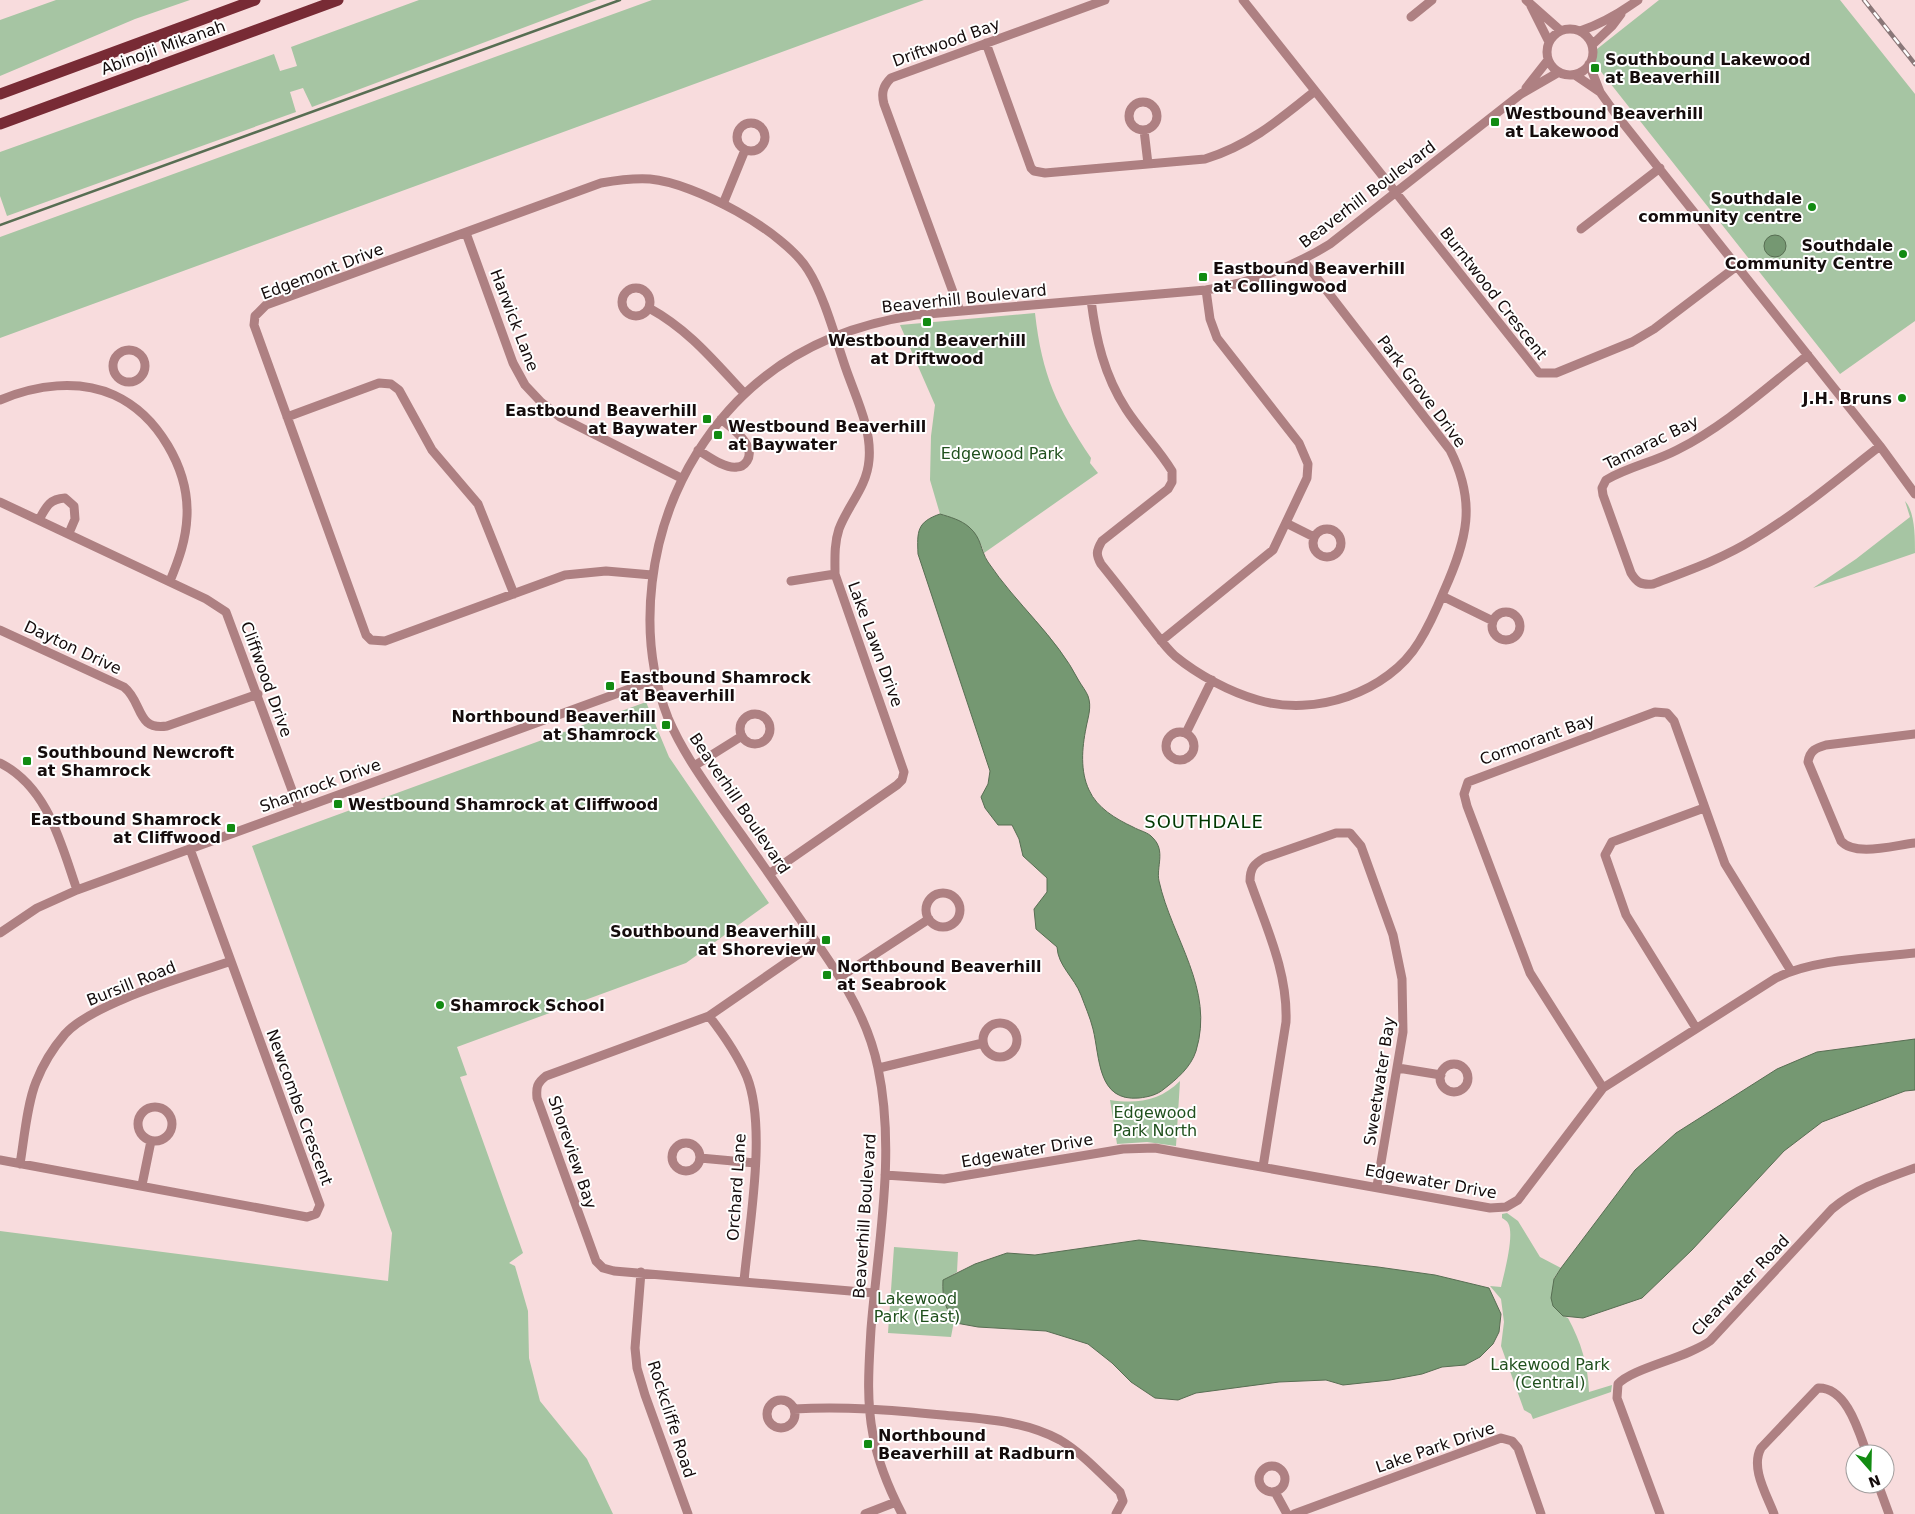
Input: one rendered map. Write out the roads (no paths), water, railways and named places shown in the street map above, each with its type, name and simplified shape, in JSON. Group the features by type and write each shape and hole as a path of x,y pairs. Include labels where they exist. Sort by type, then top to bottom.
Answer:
{"main road":[{"name":"Abinojii Mikanah","path":"0,94 255,0"},
{"name":"Abinojii Mikanah","path":"0,124 338,0"}],"street":[{"name":"Driftwood Bay","path":"960,312 884,104 882,92 885,84 891,78 1105,0"},
{"path":"1243,0 1396,194"},
{"path":"1411,17 1432,0"},
{"path":"1580,31 1594,26 1638,0"},
{"path":"1529,3 1560,30"},
{"path":"1529,3 1549,42 1548,60 1559,72 1575,75 1600,92"},
{"path":"1592,44 1612,26 1622,11"},
{"path":"1549,42 1560,30 1568,28 1580,31 1592,44 1592,57 1589,64 1575,75"},
{"path":"986,43 1034,170 1045,173 1205,159 1228,152 1250,141 1270,127 1315,90"},
{"name":"Beaverhill Boulevard","path":"1521,94 1548,60"},
{"path":"1589,64 1600,92 1880,446 1915,494"},
{"name":"Beaverhill Boulevard","path":"902,1514 878,1456 870,1408 868,1378 885,1175 886,1122 878,1068 865,1022 840,977 694,766 668,718 657,679 651,644 652,576 666,517 682,478 698,450 720,419 744,393 792,356 834,336 885,319 1206,290 1231,286 1260,278 1303,260 1330,244 1521,94 1559,72"},
{"path":"1144,130 1148,164"},
{"path":"722,204 745,150"},
{"path":"1581,229 1660,168"},
{"name":"Edgemont Drive","path":"652,576 606,570 565,575 385,641 371,640 366,635 254,325 255,316 266,305 601,183 625,179 651,180 672,184 722,204 778,237 809,270 834,336"},
{"name":"Burntwood Crescent","path":"1396,194 1539,373 1556,373 1632,342 1654,329 1737,266"},
{"name":"Harwick Lane","path":"466,233 513,363 525,385 541,402 560,417 682,478"},
{"name":"Park Grove Drive","path":"1091,300 1100,352 1115,390 1127,410 1172,471 1172,482 1168,489 1102,541 1097,549 1097,556 1161,641 1175,656 1212,680 1258,700 1281,705 1325,703 1348,695 1382,679 1398,667 1418,643 1442,596 1460,554 1467,520 1466,495 1458,466 1450,450 1303,260"},
{"path":"1161,641 1266,558 1273,550 1307,478 1308,464 1305,453 1217,338 1210,319 1206,290"},
{"path":"649,308 672,321 687,333 744,393"},
{"name":"Lake Lawn Drive","path":"769,874 897,785 902,780 904,772 835,574 834,553 837,536 865,478 869,460 869,439 834,336"},
{"name":"Tamarac Bay","path":"1808,356 1722,422 1678,450 1606,480 1602,488 1603,495 1631,573 1637,582 1643,585 1653,584 1714,561 1753,540 1798,511 1880,446"},
{"path":"115,395 122,380"},
{"path":"287,417 379,383 391,384 399,390 432,450 478,504 514,594"},
{"path":"0,400 54,385 90,389 115,395 141,414 161,434 177,461 185,488 187,515 185,544 170,582"},
{"path":"698,450 728,466 738,468 745,464 749,457 749,450 745,442 720,419"},
{"path":"39,520 47,505 54,499 65,498 74,506 75,519 69,533"},
{"name":"Cliffwood Drive","path":"0,502 206,599 226,612 258,694 299,809"},
{"path":"1286,523 1314,538"},
{"path":"791,581 835,574"},
{"path":"1442,596 1493,621"},
{"name":"Dayton Drive","path":"0,630 124,687 136,702 145,721 156,728 167,726 258,694"},
{"name":"Shamrock Drive","path":"0,933 37,908 78,890 657,679"},
{"path":"1186,733 1212,680"},
{"name":"Cormorant Bay","path":"1603,1088 1530,973 1468,806 1464,788 1468,782 1477,777 1662,712 1672,716 1704,808 1732,877 1791,971"},
{"path":"1915,734 1826,745 1816,748 1810,754 1808,762 1840,841 1845,846 1858,850 1915,842"},
{"path":"694,766 742,736"},
{"path":"0,763 19,775 45,805 78,890"},
{"path":"1696,1028 1626,915 1605,855 1612,842 1704,808"},
{"name":"Sweetwater Bay","path":"1263,1166 1286,1022 1287,1004 1285,983 1250,880 1250,872 1254,865 1264,858 1336,833 1350,833 1358,839 1398,953 1404,1008 1398,1068 1377,1186"},
{"name":"Newcombe Crescent","path":"0,1160 307,1218 316,1214 320,1205 190,849"},
{"path":"840,977 929,919"},
{"name":"Shoreview Bay","path":"816,942 709,1016 546,1076 536,1088 537,1098 596,1261 603,1268 614,1271 874,1293"},
{"name":"Edgewater Drive","path":"885,1175 944,1179 1140,1148 1263,1166 1490,1208 1506,1207 1518,1200 1603,1088 1696,1028 1791,971 1915,953"},
{"name":"Bursill Road","path":"20,1164 35,1084 48,1055 66,1032 89,1016 113,1004 231,961"},
{"name":"Orchard Lane","path":"709,1016 747,1078 753,1104 757,1138 744,1281"},
{"path":"878,1068 983,1044"},
{"path":"1398,1068 1440,1076"},
{"path":"142,1186 151,1141"},
{"path":"700,1158 755,1163"},
{"name":"Clearwater Road","path":"1660,1514 1617,1398 1618,1384 1629,1376 1688,1354 1710,1341 1832,1209 1848,1195 1915,1168"},
{"name":"Rockcliffe Road","path":"641,1272 635,1348 637,1368 688,1514"},
{"path":"1774,1514 1756,1464 1756,1456 1761,1448 1818,1388 1834,1392 1843,1402 1863,1444"},
{"path":"794,1409 837,1406 870,1408 1009,1422 1034,1429 1060,1440 1079,1454 1120,1492 1123,1501 1116,1514"},
{"name":"Lake Park Drive","path":"1294,1514 1501,1438 1512,1441 1518,1448 1541,1514"},
{"path":"1275,1492 1287,1514"},
{"path":"1881,1494 1888,1514"},
{"path":"865,1514 896,1502"}],"waterway":[{"path":"0,225 620,0"}],"railway":[{"path":"1864,0 1915,64"}],"place":[{"name":"Southbound Lakewood at Beaverhill","path":"1595,68"},
{"name":"Westbound Beaverhill at Lakewood","path":"1495,122"},
{"name":"Southdale community centre","path":"1812,207"},
{"name":"Southdale Community Centre","path":"1903,254"},
{"name":"Eastbound Beaverhill at Collingwood","path":"1203,277"},
{"name":"Westbound Beaverhill at Driftwood","path":"927,322"},
{"name":"J.H. Bruns","path":"1902,398"},
{"name":"Eastbound Beaverhill at Baywater","path":"707,419"},
{"name":"Westbound Beaverhill at Baywater","path":"718,435"},
{"name":"Eastbound Shamrock at Beaverhill","path":"610,686"},
{"name":"Northbound Beaverhill at Shamrock","path":"666,725"},
{"name":"Southbound Newcroft at Shamrock","path":"27,761"},
{"name":"Westbound Shamrock at Cliffwood","path":"338,804"},
{"name":"Eastbound Shamrock at Cliffwood","path":"231,828"},
{"name":"Southbound Beaverhill at Shoreview","path":"826,940"},
{"name":"Northbound Beaverhill at Seabrook","path":"827,975"},
{"name":"Shamrock School","path":"440,1005"},
{"name":"Northbound Beaverhill at Radburn","path":"868,1444"}],"district":[{"name":"SOUTHDALE","path":"1204,822"}],"park label":[{"name":"Edgewood Park","path":"1002,453"},
{"name":"Edgewood Park North","path":"1155,1121"},
{"name":"Lakewood Park (East)","path":"917,1307"},
{"name":"Lakewood Park (Central)","path":"1550,1373"}]}
